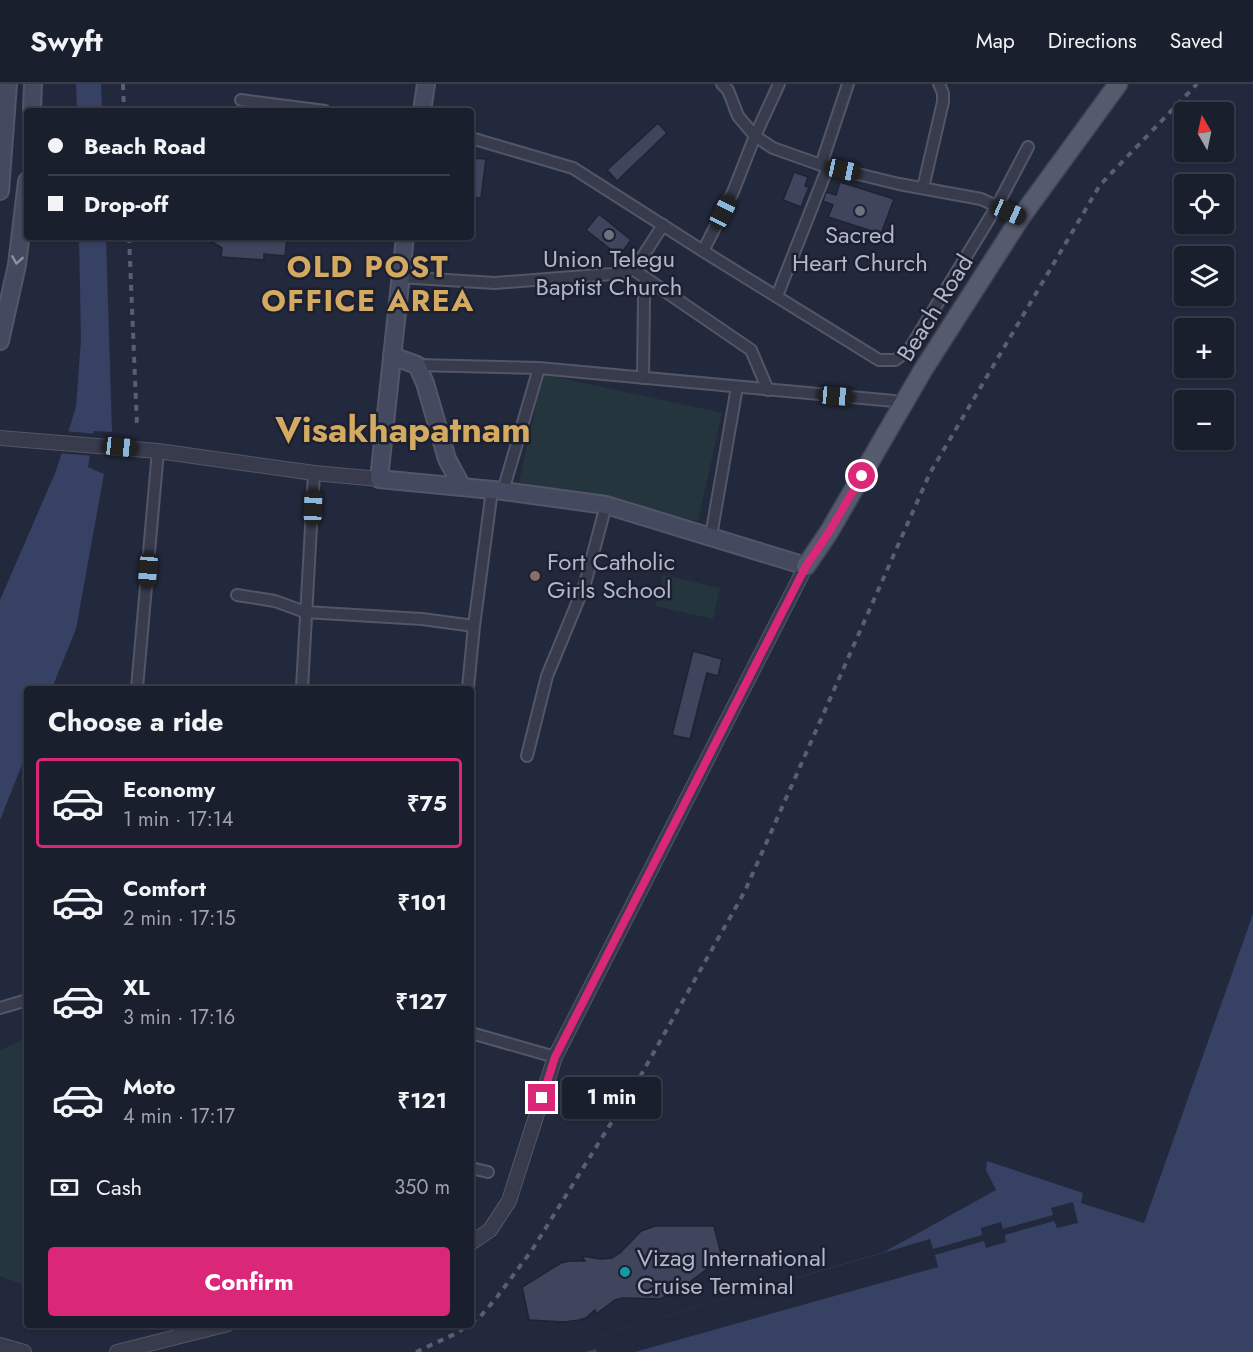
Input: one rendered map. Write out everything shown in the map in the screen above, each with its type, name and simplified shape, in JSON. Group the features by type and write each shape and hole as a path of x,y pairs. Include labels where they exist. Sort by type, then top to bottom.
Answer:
{"main road":[{"path":"0,191 8,84"},
{"path":"32,108 33,84"},
{"path":"422,108 426,84"},
{"name":"Beach Road","path":"806,566 829,532 923,370 1021,217 1118,84"},
{"path":"0,341 16,265 24,204"},
{"path":"405,240 379,479 498,490 606,505 806,566"},
{"path":"392,356 417,365 425,384 447,459 462,487"}],"street":[{"path":"722,84 728,90 738,116 755,136 773,148 824,166 981,199 1021,217"},
{"path":"703,251 733,192 779,84"},
{"path":"777,296 824,166 848,84"},
{"path":"923,188 943,102 943,93 936,84"},
{"path":"241,100 302,108"},
{"path":"474,139 573,168 879,360 895,360 909,350 997,206 1028,147"},
{"path":"634,270 663,225"},
{"path":"399,277 495,284 634,270 751,350 768,390"},
{"path":"643,378 644,298 647,279"},
{"path":"417,365 539,368 905,402"},
{"path":"468,686 474,626 498,490 539,368"},
{"path":"711,536 737,387"},
{"path":"0,438 158,450 314,473 379,479"},
{"path":"137,686 158,450"},
{"path":"302,686 314,473"},
{"path":"527,756 548,676 585,584 606,505"},
{"path":"474,1241 490,1230 509,1201 555,1057 806,566"},
{"path":"237,596 275,601 305,612 474,626"},
{"path":"0,1008 24,1001"},
{"path":"474,1034 555,1057"},
{"path":"474,1169 488,1172"},
{"path":"117,1352 212,1328"},
{"path":"0,1345 24,1352"}],"shaded area":[{"path":"543,374 722,413 698,521 519,482"},
{"path":"663,575 720,588 713,619 656,606"},
{"path":"24,1039 24,1285 0,1276 0,1051"}],"water":[{"path":"76,84 101,84 102,108 77,108"},
{"path":"79,240 106,240 112,432 94,431 88,467 104,474 76,629 53,686 24,686 24,760 0,820 0,600 56,471 76,407 81,339"},
{"path":"1253,914 1253,1352 544,1352 884,1252 996,1190 986,1170 987,1161 1083,1193 1081,1203 1144,1223"}],"pier":[{"path":"65,431 97,434 93,456 59,453"},
{"path":"1073,1202 1078,1223 1057,1228 1054,1221 1005,1235 1006,1242 986,1248 984,1241 935,1255 938,1267 635,1352 597,1352 596,1349 585,1352 544,1352 930,1239 933,1249 982,1235 981,1228 1001,1222 1003,1229 1053,1215 1051,1208"}],"building":[{"path":"658,123 667,133 617,181 607,170"},
{"path":"474,158 486,159 481,198 474,197"},
{"path":"794,172 808,177 805,186 809,187 801,207 783,200"},
{"name":"Sacred Heart Church","path":"840,182 894,199 881,234 828,217 833,205 823,201 826,192 836,195"},
{"name":"Union Telegu Baptist Church","path":"599,214 631,240 619,256 586,230"},
{"path":"209,240 287,240 285,256 264,254 264,260 221,257 222,248"},
{"path":"693,651 722,659 718,676 707,673 690,739 672,735"},
{"name":"Vizag International Cruise Terminal","path":"655,1226 714,1226 722,1258 679,1290 660,1299 623,1298 615,1300 596,1314 595,1310 586,1318 579,1320 564,1322 529,1320 522,1287 561,1263 585,1261 582,1256 612,1258 641,1231"}],"railway":[{"path":"123,84 124,108"},
{"path":"474,1321 497,1297 532,1250 641,1075 745,891 930,473 1100,185 1197,84"},
{"path":"129,240 137,426"},
{"path":"416,1352 464,1328"}],"place":[{"name":"Sacred Heart Church","path":"860,211"},
{"name":"Union Telegu Baptist Church","path":"609,235"},
{"name":"Fort Catholic Girls School","path":"535,576"},
{"name":"Vizag International Cruise Terminal","path":"625,1272"}],"district":[{"name":"OLD POST OFFICE AREA","path":"368,284"},
{"name":"Visakhapatnam","path":"403,429"}],"route":[{"path":"542,1098 555,1057 707,757 806,566 862,476"}]}
